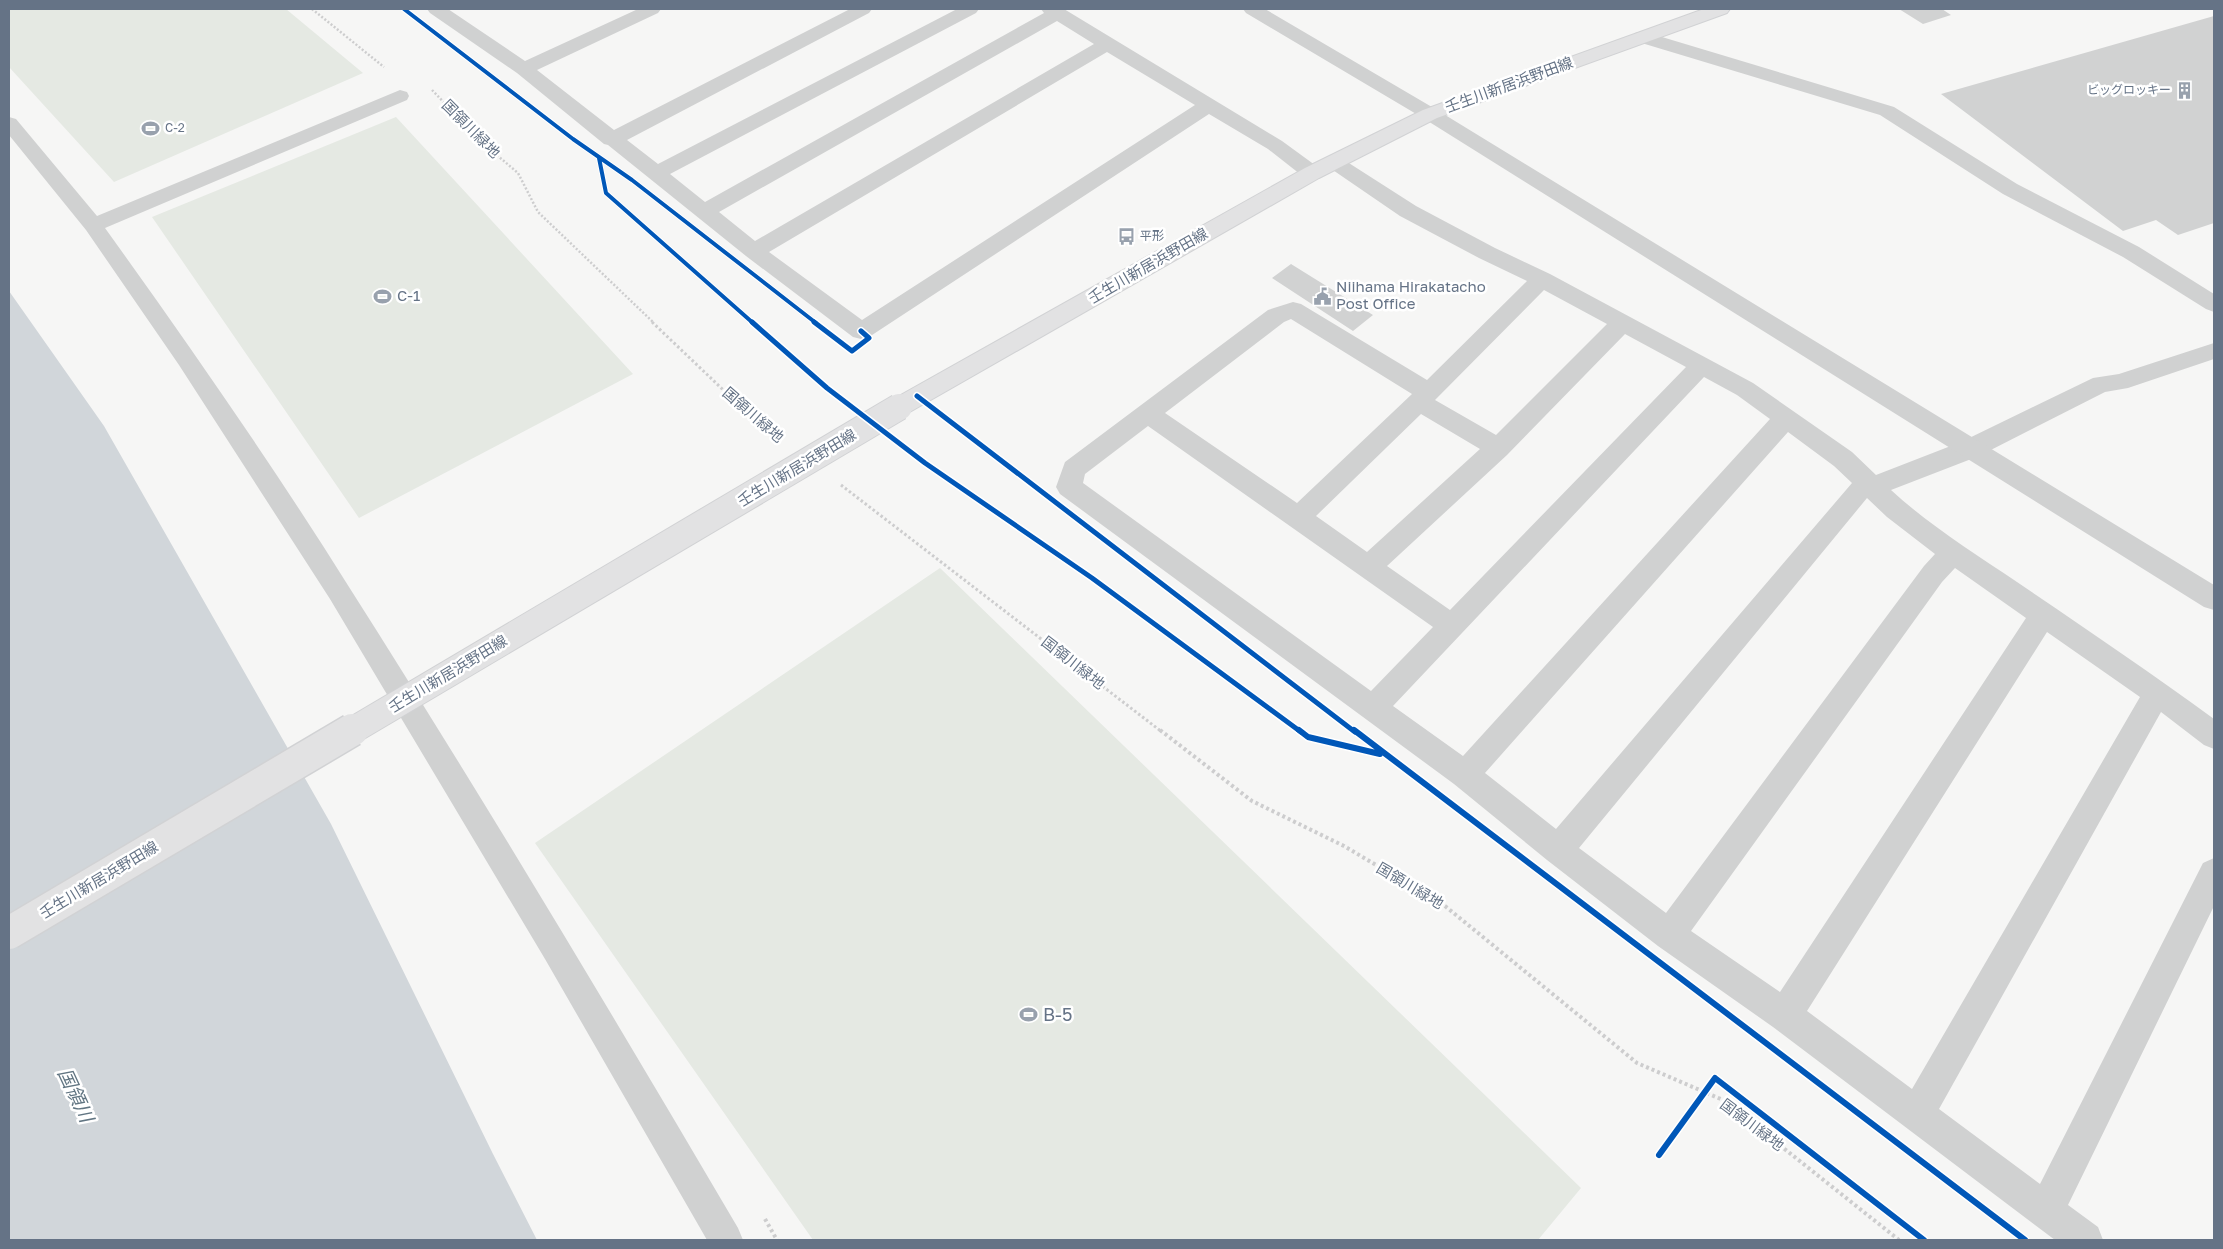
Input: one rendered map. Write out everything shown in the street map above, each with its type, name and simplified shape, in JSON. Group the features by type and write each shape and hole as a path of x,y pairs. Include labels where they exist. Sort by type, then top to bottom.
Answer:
{"main road":[{"name":"壬生川新居浜野田線","path":"9,934 899,407 1312,173 1430,114 1721,9"}],"street":[{"path":"436,9 524,69 611,140 705,211 754,251 862,331 1209,106"},
{"path":"524,69 652,9"},
{"path":"611,140 863,9"},
{"path":"655,174 970,9"},
{"path":"1252,9 1430,114 2214,599"},
{"path":"705,211 1054,11 1275,146 1312,173"},
{"path":"1642,37 1887,111 2010,189 2131,252 2214,304"},
{"path":"754,251 1109,43"},
{"path":"1334,162 1408,211 1487,253 1542,278 1745,389 1843,459 1896,510 1953,553 2042,616 2157,693 2214,736"},
{"path":"1298,517 1424,397 1542,278"},
{"path":"1498,448 1293,310 1276,316 1074,468 1069,488 1466,776 1558,850 1669,935 1785,1015 2085,1240"},
{"path":"1369,566 1498,448 1622,322"},
{"path":"1558,850 1859,490 1970,449 2101,384 2120,382 2214,351"},
{"path":"1372,709 1702,365"},
{"path":"1148,413 1369,566 1452,626"},
{"path":"1466,776 1786,418"},
{"path":"1669,935 1933,574 1953,553"},
{"path":"1785,1015 2042,616"},
{"path":"1918,1115 2157,693"},
{"path":"2046,1211 2214,874"}],"lane":[{"path":"93,225 400,96"},
{"path":"9,123 93,225 187,359 339,592 556,948 726,1240"}],"path":[{"path":"312,9 386,69"},
{"path":"601,166 606,193 842,399"},
{"path":"902,446 1092,578 1308,737 1366,751"},
{"path":"1659,1155 1715,1078 1924,1240"}],"shaded area":[{"name":"C-2","path":"9,9 286,9 363,73 114,182 9,67"},
{"name":"C-1","path":"396,117 633,374 359,518 152,217"},
{"name":"B-5","path":"940,568 1581,1188 1538,1240 813,1240 535,843"}],"water":[{"name":"国領川","path":"9,291 104,426 331,824 537,1240 9,1240"}],"building":[{"path":"1899,9 1942,9 1951,15 1923,24"},
{"path":"2214,16 2214,223 2178,235 2156,220 2123,231 1941,94"},
{"path":"1291,264 1373,315 1353,331 1272,278"}],"cycle path":[{"path":"404,9 573,139 632,180 852,351 869,338 861,331"},
{"path":"599,158 606,193 827,388 925,463 1092,578 1308,737 1380,754"},
{"path":"917,396 1120,553 2025,1240"},
{"name":"国領川緑地","path":"1659,1155 1715,1078 1924,1240"}],"place":[{"name":"ビッグロッキー","path":"2185,90"},
{"name":"C-2","path":"151,128"},
{"name":"平形","path":"1126,236"},
{"name":"C-1","path":"383,296"},
{"name":"Niihama Hirakatacho Post Office","path":"1322,296"},
{"name":"B-5","path":"1029,1015"}]}
